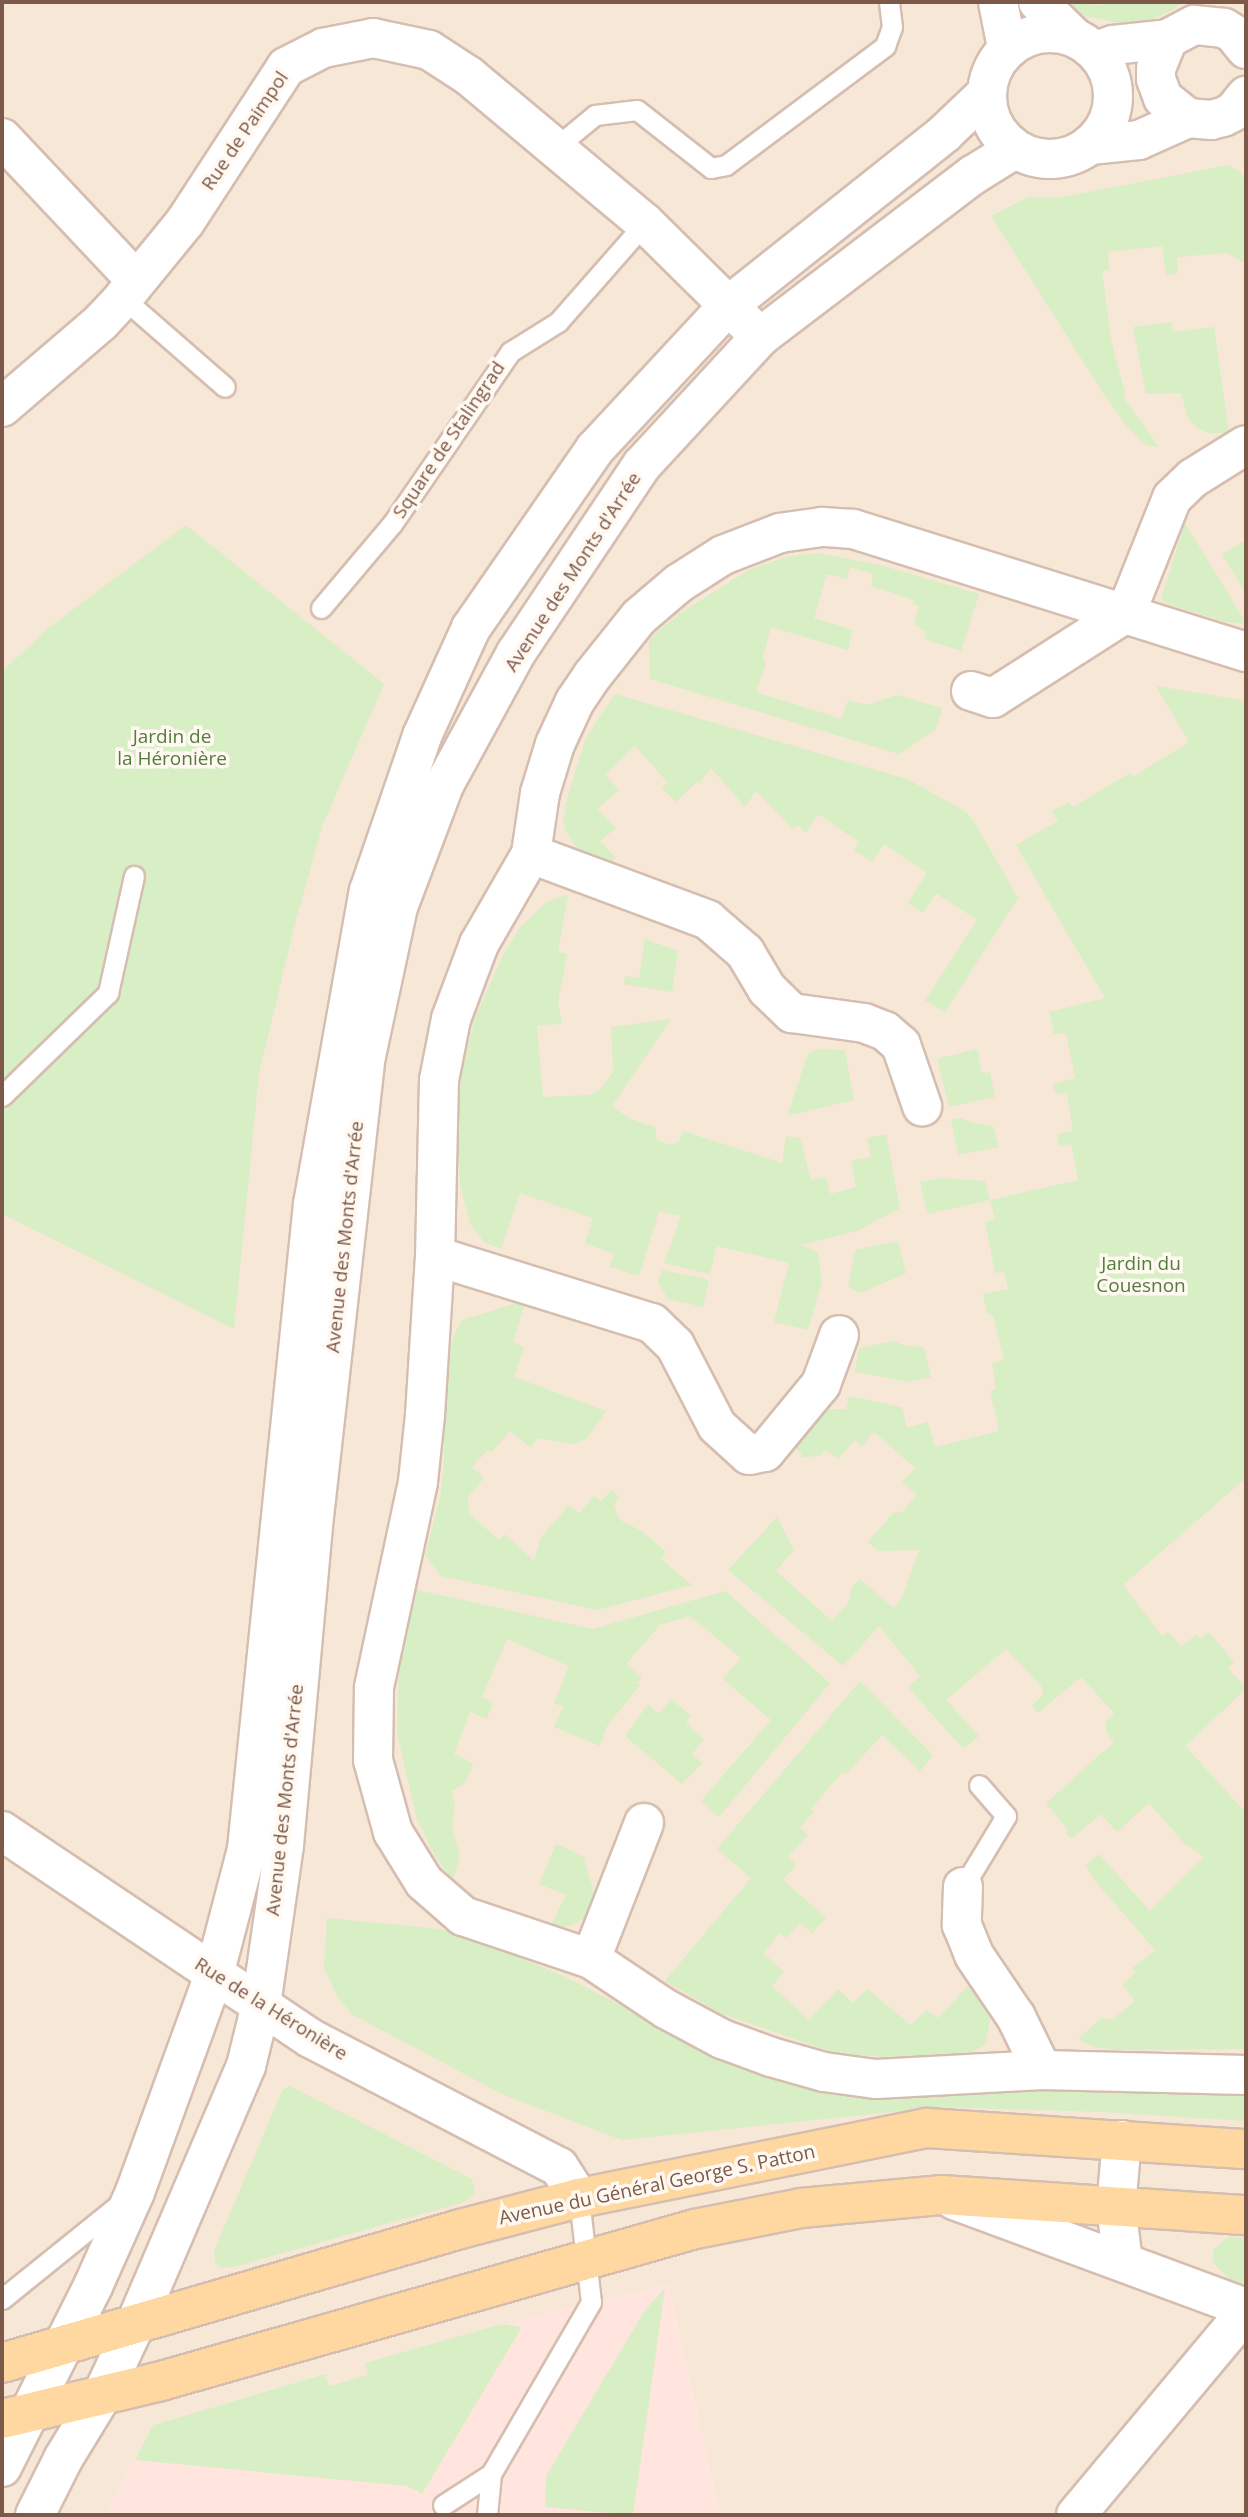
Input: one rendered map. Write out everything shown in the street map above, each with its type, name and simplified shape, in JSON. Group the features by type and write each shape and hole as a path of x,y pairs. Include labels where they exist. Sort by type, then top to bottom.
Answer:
{"main road":[{"name":"Avenue du Général George S. Patton","path":"2,2363 460,2229 579,2198 927,2128 1246,2149"},
{"path":"15,2416 161,2381 695,2229 802,2208 942,2195 1246,2215"}],"street":[{"path":"999,2 1007,48"},
{"path":"1038,2 1084,44 1110,77 1113,99 1108,121 1090,145"},
{"path":"1244,104 1223,117 1199,121 1188,118 1170,107 1156,79 1157,58 1168,39 1184,27 1217,13 1246,49"},
{"path":"1168,39 1113,45 1084,44 1046,32 1032,35 1007,48 995,64 986,94 991,119 1005,140 1015,149 1027,155 1053,159 1066,157 1090,145 1139,140 1188,118"},
{"name":"Rue de Paimpol","path":"2,407 102,322 130,289 185,222 286,67 323,48 373,38 429,50 469,76 645,223 760,337"},
{"name":"Avenue des Monts d'Arrée","path":"2,2467 15,2416 61,2346 93,2286 135,2192 214,1975 247,1849 313,1204 369,891 422,736 471,628 595,450 729,305 945,133 986,94"},
{"path":"2,138 130,289"},
{"name":"Avenue des Monts d'Arrée","path":"35,2515 63,2459 102,2395 135,2325 246,2066 261,2005 284,1845 314,1513 365,1070 398,907 444,785 516,653 642,465 760,337 973,175 1015,149"},
{"path":"971,691 993,698 1126,613 1172,498 1193,478 1246,445"},
{"path":"1246,652 853,529 822,527 769,536 723,555 680,583 639,617 592,676 575,701 555,744 540,793 531,854 479,944 451,1019 439,1080 435,1256 418,1482 374,1688 373,1760 393,1832 424,1882 463,1916 591,1959 666,2009 722,2039 824,2072 876,2079 1042,2070 1246,2075"},
{"path":"531,854 708,920 745,952 767,989 792,1013 864,1023 886,1031 901,1045 922,1106"},
{"path":"435,1256 652,1323 675,1345 717,1426 749,1455 765,1452 821,1384 838,1335"},
{"path":"591,1959 644,1823"},
{"name":"Rue de la Héronière","path":"2,1831 310,2038 559,2167 579,2198"},
{"path":"963,1887 962,1925 974,1955 1017,2017 1042,2070"},
{"path":"1122,2140 1116,2207 1123,2262"},
{"path":"942,2195 1246,2310 1076,2515"}],"lane":[{"path":"555,148 595,116 637,110 711,168 726,165 884,46 892,27 889,2"},
{"name":"Square de Stalingrad","path":"321,608 392,524 510,352 558,322 645,223"},
{"path":"130,289 225,387"},
{"path":"2,1096 108,993 134,876"},
{"path":"963,1887 1006,1816 979,1785"},
{"path":"2,2299 135,2192"},
{"path":"487,2515 491,2474 591,2302 579,2198"},
{"path":"443,2505 491,2474"}],"shaded area":[{"path":"2,2 1246,2 1246,2515 720,2515 668,2284 366,2363 369,2375 329,2386 324,2374 153,2425 106,2515 2,2515"},
{"path":"668,2284 720,2515 106,2515 153,2425 325,2374 329,2386 368,2375 365,2363 502,2324"}],"green space":[{"path":"1058,2 1100,5 1111,2 1183,2 1171,11 1150,20 1126,24 1088,17"},
{"path":"1228,165 1240,172 1246,182 1246,264 1227,253 1177,257 1178,273 1166,275 1162,246 1108,252 1109,270 1102,271 1111,339 1126,397 1123,397 1159,447 1146,445 1128,428 1103,393 991,216 1028,197 1058,198"},
{"path":"1172,322 1173,332 1214,327 1229,433 1208,433 1196,427 1187,416 1181,393 1146,394 1133,327"},
{"path":"1185,523 1246,624 1225,622 1165,603 1161,599"},
{"name":"Jardin de la Héronière","path":"186,525 384,684 323,824 296,920 259,1073 234,1329 2,1214 2,672 47,629"},
{"path":"1246,540 1246,594 1222,554"},
{"path":"818,553 880,565 979,594 961,651 924,639 927,633 914,624 919,606 913,604 914,600 871,586 873,574 850,567 847,579 827,574 814,618 853,630 848,650 771,627 763,657 766,664 756,692 842,719 848,700 867,705 897,695 942,708 936,729 899,754 650,679 649,640 677,615 749,570 789,556"},
{"name":"Jardin du Couesnon","path":"1156,686 1246,701 1246,1478 1123,1585 1162,1636 1168,1632 1181,1646 1196,1635 1201,1639 1209,1632 1234,1662 1228,1668 1246,1689 1185,1746 1246,1813 1246,2049 1117,2050 1094,2047 1078,2039 1101,2018 1112,2020 1135,2001 1122,1984 1136,1973 1132,1968 1155,1950 1096,1882 1085,1865 1099,1854 1150,1911 1204,1857 1184,1843 1149,1803 1117,1832 1101,1814 1071,1839 1066,1833 1068,1830 1046,1803 1114,1742 1106,1732 1106,1721 1114,1713 1081,1677 1038,1713 1032,1706 1043,1695 1042,1687 1006,1649 946,1700 979,1736 963,1749 908,1687 920,1676 879,1626 843,1666 728,1570 777,1517 794,1550 776,1571 832,1621 849,1602 852,1587 860,1579 894,1608 902,1598 919,1550 878,1551 868,1542 893,1513 902,1512 917,1495 902,1482 915,1468 874,1432 862,1446 855,1440 838,1459 826,1450 820,1456 803,1457 791,1440 817,1409 846,1409 849,1396 902,1407 907,1428 928,1422 935,1447 999,1431 990,1391 996,1389 992,1363 1004,1360 993,1316 987,1313 983,1294 1008,1289 1004,1272 995,1273 985,1222 995,1219 990,1200 1078,1180 1071,1144 1059,1146 1057,1134 1073,1131 1067,1093 1055,1094 1053,1084 1075,1078 1066,1033 1054,1034 1049,1012 1105,998 1016,845 1058,821 1052,811 1069,802 1073,807 1130,773 1133,777 1189,742"},
{"path":"615,694 907,779 965,811 973,820 1018,898 945,1012 925,1001 977,920 936,893 923,913 908,903 927,873 884,844 872,862 854,850 859,842 818,814 806,833 798,825 793,829 756,791 745,807 711,768 699,784 697,782 676,802 662,788 667,782 635,746 605,775 619,790 597,809 616,828 600,841 616,858 611,862 579,851 565,830 563,821 569,792 586,737"},
{"path":"568,895 558,952 567,954 558,1002 562,1024 537,1025 543,1097 591,1095 601,1088 613,1072 611,1027 671,1019 612,1106 630,1119 655,1127 657,1140 671,1145 679,1141 683,1131 782,1163 786,1136 800,1138 811,1180 826,1177 830,1194 856,1187 851,1161 871,1157 867,1138 886,1134 900,1208 857,1231 801,1245 818,1252 822,1282 808,1330 774,1322 789,1263 717,1246 710,1274 664,1263 681,1216 659,1211 639,1276 610,1267 614,1254 585,1243 593,1218 520,1193 501,1249 484,1242 470,1224 460,1184 457,1141 461,1077 475,1017 504,953 521,926 548,901"},
{"path":"645,939 678,951 672,992 624,984 625,976 639,978"},
{"path":"816,1049 845,1050 854,1100 787,1116 808,1054"},
{"path":"977,1049 982,1073 990,1072 995,1097 949,1107 937,1059"},
{"path":"961,1118 993,1126 999,1147 958,1155 951,1120"},
{"path":"942,1178 985,1181 990,1200 928,1214 920,1182"},
{"path":"898,1241 906,1273 861,1293 848,1287 855,1250"},
{"path":"662,1270 709,1280 703,1307 668,1299 658,1282"},
{"path":"520,1302 525,1304 513,1342 524,1347 514,1377 606,1411 586,1439 574,1444 538,1438 530,1447 510,1431 492,1452 488,1450 472,1467 484,1478 468,1497 469,1514 499,1540 505,1534 534,1561 541,1537 569,1505 579,1513 594,1496 601,1502 611,1490 619,1497 614,1504 617,1515 623,1522 642,1531 666,1552 661,1559 692,1585 597,1610 441,1576 425,1555 440,1498 444,1467 444,1393 453,1337 462,1320"},
{"path":"893,1341 906,1346 924,1347 931,1377 909,1382 855,1372 859,1348"},
{"path":"417,1590 593,1629 725,1591 830,1683 719,1817 701,1801 771,1720 723,1679 741,1658 690,1616 660,1625 626,1664 642,1678 637,1683 640,1685 607,1726 600,1746 554,1727 563,1707 554,1703 569,1666 507,1639 482,1697 493,1702 487,1719 470,1712 454,1754 473,1763 465,1783 452,1791 455,1804 452,1827 460,1857 453,1881 435,1856 417,1820 397,1733 399,1667"},
{"path":"860,1681 933,1755 920,1771 882,1735 846,1774 843,1771 811,1809 814,1812 800,1827 808,1835 788,1856 796,1865 783,1880 826,1918 812,1933 800,1923 786,1938 780,1933 763,1953 784,1972 772,1986 809,2020 838,1989 853,2003 867,1989 911,2025 926,2010 938,2018 968,1986 987,2007 990,2020 985,2045 968,2054 901,2058 839,2054 722,2014 665,1981 751,1878 717,1849"},
{"path":"671,1699 691,1716 686,1723 704,1739 692,1754 702,1763 682,1784 625,1736 648,1704 659,1714"},
{"path":"556,1844 583,1856 593,1889 591,1909 583,1919 571,1926 550,1927 566,1895 539,1884"},
{"path":"327,1918 432,1928 463,1934 566,1977 677,2035 971,2089 1246,2088 1246,2121 1101,2112 940,2107 622,2140 504,2095 353,2015 338,1998 324,1968"},
{"path":"290,2086 472,2179 475,2193 464,2202 233,2267 221,2268 215,2262 214,2251 282,2091"},
{"path":"1228,2237 1246,2238 1246,2284 1230,2280 1212,2261 1214,2249"},
{"path":"665,2288 633,2515 545,2507 546,2476 645,2310"},
{"path":"502,2324 522,2327 422,2494 407,2486 135,2460 153,2425 325,2374 329,2386 368,2375 365,2363"}]}
